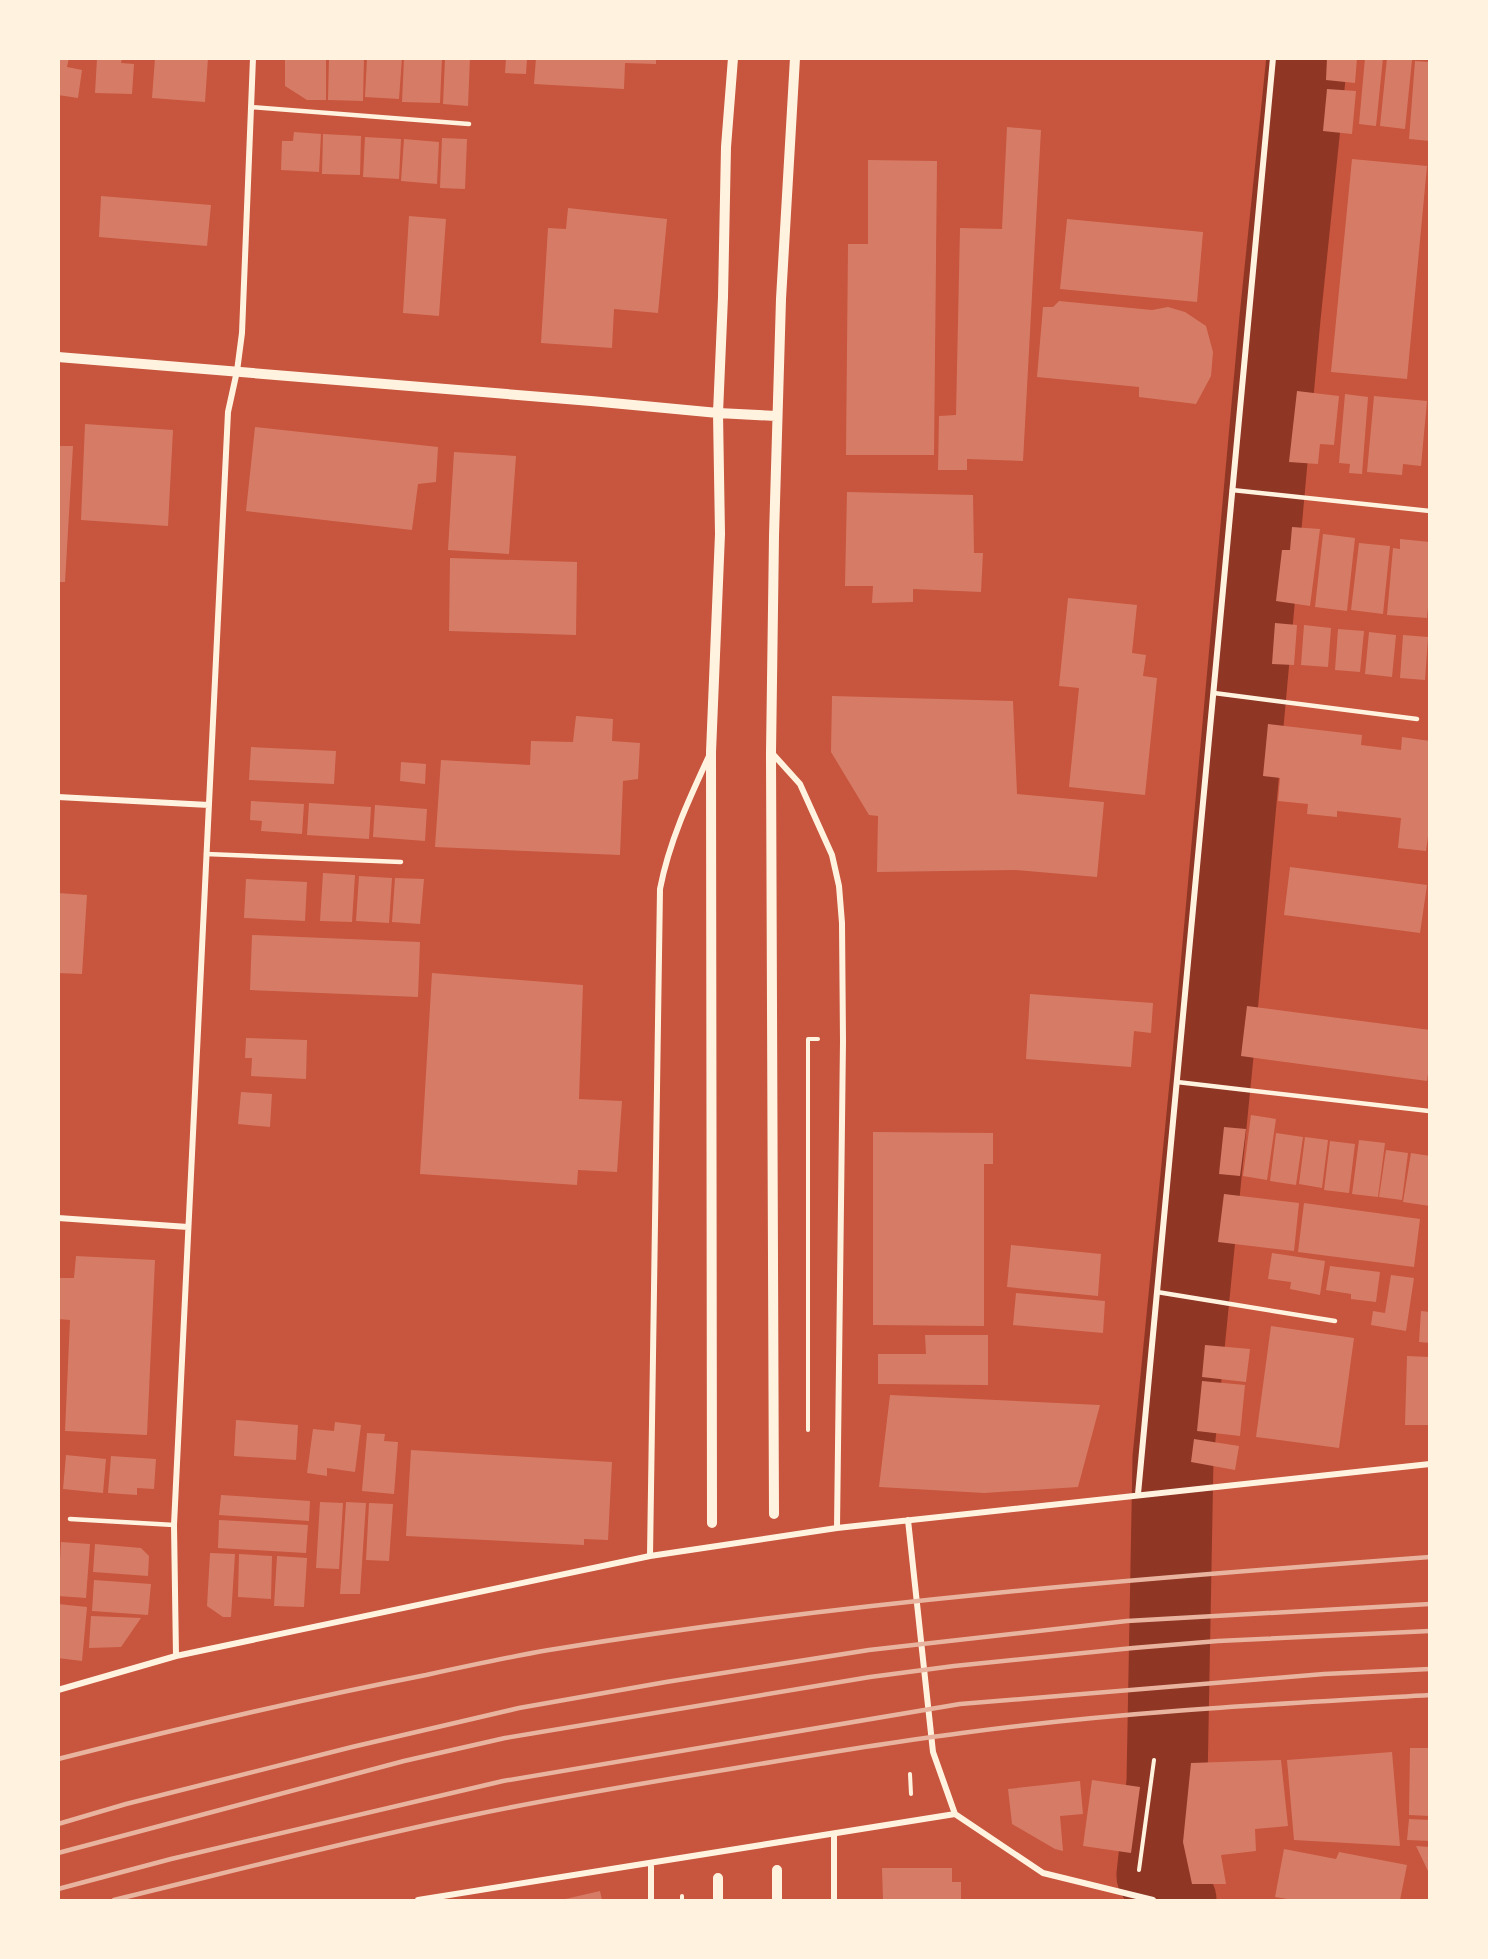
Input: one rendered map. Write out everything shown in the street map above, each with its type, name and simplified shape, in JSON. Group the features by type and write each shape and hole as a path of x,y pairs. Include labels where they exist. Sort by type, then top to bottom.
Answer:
{"street":[{"path":"176,1656 174,1525 188,1227 228,412 242,333 253,58"},
{"path":"712,1523 711,752 720,534 718,413 726,147 733,58"},
{"path":"774,1514 771,753 776,416 795,58"},
{"path":"1139,1494 1273,58"},
{"path":"58,357 776,416"},
{"path":"650,1556 660,889 666,861 687,804 711,752"},
{"path":"771,753 800,784 832,855 839,886 842,923 843,1041 837,1528"},
{"path":"58,797 209,805"},
{"path":"58,1218 188,1227"},
{"path":"58,1690 176,1656 650,1556 837,1528 1430,1464"},
{"path":"908,1520 933,1752 955,1814 1043,1873 1153,1900"},
{"path":"418,1900 955,1814"},
{"path":"834,1834 834,1900"},
{"path":"651,1864 651,1900"},
{"path":"777,1870 777,1900"},
{"path":"718,1878 718,1900"}],"lane":[{"path":"251,107 469,124"},
{"path":"1232,490 1430,511"},
{"path":"1214,693 1417,719"},
{"path":"206,854 401,862"},
{"path":"1177,1082 1429,1111"},
{"path":"1157,1292 1335,1321"},
{"path":"70,1519 174,1525"}],"path":[{"path":"808,1039 808,1438"},
{"path":"1136,1896 1154,1760"},
{"path":"909,1767 913,1821"}],"building":[{"path":"58,58 69,58 67,67 82,70 78,98 58,95"},
{"path":"97,58 122,58 121,63 134,64 132,94 95,93"},
{"path":"155,58 208,58 205,102 152,98"},
{"path":"285,58 326,58 326,100 307,100 285,86"},
{"path":"329,58 364,58 363,101 328,100"},
{"path":"367,58 402,58 399,99 365,97"},
{"path":"404,58 442,58 440,103 402,102"},
{"path":"445,58 470,58 468,106 443,104"},
{"path":"506,58 527,58 526,74 505,73"},
{"path":"536,58 656,58 656,64 625,63 624,89 534,84"},
{"path":"1327,58 1357,58 1355,83 1326,80"},
{"path":"1365,58 1383,58 1376,126 1359,124"},
{"path":"1387,58 1412,60 1405,129 1380,126"},
{"path":"1415,61 1430,62 1430,141 1409,139"},
{"path":"1327,89 1356,91 1352,134 1323,131"},
{"path":"1007,127 1041,130 1023,461 967,459 967,470 938,470 939,416 956,415 960,228 1002,229"},
{"path":"294,132 321,134 319,172 281,170 282,141 293,141"},
{"path":"323,134 361,136 360,175 322,174"},
{"path":"365,137 401,139 399,179 363,177"},
{"path":"442,138 467,139 465,189 440,188"},
{"path":"404,139 439,142 437,184 401,181"},
{"path":"1352,159 1427,166 1407,379 1331,372"},
{"path":"868,160 937,161 934,455 846,455 848,244 868,244"},
{"path":"101,196 211,205 207,246 99,237"},
{"path":"568,208 667,219 658,313 614,309 612,348 541,343 548,228 566,229"},
{"path":"409,216 446,219 439,316 403,313"},
{"path":"1067,219 1203,232 1197,302 1060,289"},
{"path":"1059,301 1152,310 1168,307 1185,312 1206,326 1213,352 1211,376 1196,404 1139,397 1139,387 1037,377 1043,307 1053,307"},
{"path":"1297,391 1339,396 1334,445 1320,444 1318,464 1289,462"},
{"path":"1345,394 1368,397 1362,474 1349,473 1350,464 1339,463"},
{"path":"1374,396 1427,401 1421,466 1403,464 1402,475 1367,472"},
{"path":"85,424 173,430 168,526 81,520"},
{"path":"255,427 438,447 436,482 418,484 412,530 246,511"},
{"path":"58,446 73,446 65,582 58,582"},
{"path":"454,452 516,456 509,554 448,550"},
{"path":"847,492 973,495 974,553 983,553 981,592 913,589 913,602 872,603 873,586 845,586"},
{"path":"1292,527 1320,529 1310,606 1276,601 1282,550 1290,550"},
{"path":"1323,534 1355,538 1347,611 1315,607"},
{"path":"1400,539 1430,542 1427,618 1387,615 1393,548 1400,549"},
{"path":"1359,543 1390,546 1383,614 1351,610"},
{"path":"450,558 577,562 576,635 449,631"},
{"path":"1068,598 1137,605 1132,653 1146,655 1143,676 1157,678 1145,795 1069,787 1079,688 1059,686"},
{"path":"1275,623 1297,625 1294,665 1272,664"},
{"path":"1304,625 1331,628 1328,667 1301,665"},
{"path":"1338,629 1364,631 1360,672 1335,670"},
{"path":"1369,632 1396,635 1392,677 1365,674"},
{"path":"1403,635 1428,637 1425,680 1400,678"},
{"path":"832,696 1013,701 1017,794 1104,802 1097,877 1015,870 877,872 878,816 869,815 831,752"},
{"path":"576,716 613,719 612,741 640,743 638,779 623,781 620,855 435,847 441,760 530,765 531,741 573,742"},
{"path":"1268,724 1362,735 1361,745 1401,750 1402,737 1430,741 1430,822 1426,851 1398,848 1401,818 1337,811 1337,817 1307,814 1308,804 1278,801 1280,778 1263,776"},
{"path":"251,747 336,751 334,784 249,780"},
{"path":"401,762 426,764 425,784 400,781"},
{"path":"251,801 304,804 302,834 261,831 262,821 250,820"},
{"path":"309,803 371,807 369,839 307,835"},
{"path":"375,805 427,809 425,841 373,837"},
{"path":"1290,867 1427,885 1420,933 1284,915"},
{"path":"323,873 355,875 352,922 320,921"},
{"path":"359,876 392,878 389,923 356,921"},
{"path":"395,878 424,879 420,924 392,922"},
{"path":"246,879 307,882 305,921 244,918"},
{"path":"58,893 87,895 82,974 58,973"},
{"path":"252,935 420,942 418,997 250,990"},
{"path":"432,973 583,985 579,1099 622,1101 617,1172 578,1170 577,1185 420,1174"},
{"path":"1030,994 1153,1003 1151,1033 1134,1031 1131,1067 1026,1059"},
{"path":"1247,1006 1430,1030 1427,1081 1241,1056"},
{"path":"246,1038 307,1040 306,1079 251,1076 252,1058 245,1058"},
{"path":"241,1092 272,1094 270,1127 238,1124"},
{"path":"1251,1115 1276,1119 1267,1180 1243,1176"},
{"path":"1224,1127 1246,1129 1240,1176 1219,1174"},
{"path":"873,1132 993,1133 993,1164 984,1164 984,1326 873,1325"},
{"path":"1276,1133 1303,1137 1296,1185 1270,1181"},
{"path":"1305,1137 1328,1140 1322,1188 1299,1184"},
{"path":"1359,1140 1385,1143 1378,1197 1352,1194"},
{"path":"1330,1141 1355,1144 1349,1193 1324,1190"},
{"path":"1386,1150 1408,1153 1402,1200 1379,1197"},
{"path":"1411,1153 1430,1156 1430,1206 1403,1202"},
{"path":"1224,1194 1299,1203 1294,1251 1218,1242"},
{"path":"1304,1203 1420,1219 1414,1267 1298,1252"},
{"path":"1011,1245 1101,1254 1098,1296 1007,1287"},
{"path":"1272,1253 1325,1261 1320,1295 1290,1289 1291,1282 1268,1279"},
{"path":"76,1256 155,1260 147,1435 65,1431 70,1320 58,1319 58,1278 74,1278"},
{"path":"1330,1266 1380,1272 1376,1302 1351,1299 1351,1294 1326,1290"},
{"path":"1391,1275 1414,1278 1406,1331 1371,1325 1373,1311 1385,1313"},
{"path":"1016,1293 1105,1301 1103,1333 1013,1325"},
{"path":"1421,1311 1430,1312 1430,1343 1419,1342"},
{"path":"1271,1326 1354,1338 1339,1448 1256,1437"},
{"path":"925,1335 988,1335 988,1385 878,1384 878,1354 926,1354"},
{"path":"1205,1345 1250,1349 1246,1382 1202,1377"},
{"path":"1407,1356 1430,1357 1429,1425 1405,1425"},
{"path":"1202,1381 1245,1385 1240,1436 1197,1431"},
{"path":"890,1395 1100,1405 1078,1487 984,1493 879,1487"},
{"path":"236,1420 298,1425 296,1460 234,1456"},
{"path":"335,1422 361,1425 355,1472 327,1468 327,1476 307,1473 313,1429 334,1431"},
{"path":"367,1433 385,1434 384,1441 398,1442 394,1494 362,1491"},
{"path":"1194,1439 1239,1446 1235,1470 1191,1462"},
{"path":"411,1450 612,1462 608,1540 584,1539 584,1545 406,1536"},
{"path":"66,1455 106,1459 103,1493 63,1489"},
{"path":"111,1456 156,1459 154,1489 137,1488 137,1495 108,1493"},
{"path":"221,1495 310,1501 309,1521 219,1515"},
{"path":"320,1502 343,1503 339,1569 316,1568"},
{"path":"346,1502 366,1503 360,1594 340,1594"},
{"path":"369,1503 393,1504 389,1561 366,1560"},
{"path":"219,1520 308,1525 306,1553 218,1548"},
{"path":"61,1542 90,1544 86,1598 58,1596"},
{"path":"95,1544 141,1548 149,1556 148,1576 93,1572"},
{"path":"210,1553 235,1554 231,1617 223,1617 207,1606"},
{"path":"239,1554 272,1556 271,1599 238,1597"},
{"path":"277,1556 307,1558 304,1607 274,1606"},
{"path":"94,1580 151,1584 148,1615 92,1611"},
{"path":"58,1604 87,1607 82,1661 58,1658"},
{"path":"91,1616 141,1618 121,1647 89,1648"},
{"path":"1410,1748 1430,1748 1430,1816 1409,1815"},
{"path":"1392,1752 1400,1846 1294,1840 1287,1760"},
{"path":"1281,1760 1288,1826 1255,1829 1256,1851 1221,1855 1226,1884 1192,1884 1183,1842 1191,1763"},
{"path":"1092,1780 1140,1787 1131,1853 1083,1846"},
{"path":"1080,1781 1083,1814 1060,1816 1063,1851 1055,1849 1012,1824 1008,1789"},
{"path":"1409,1819 1430,1820 1430,1841 1407,1840"},
{"path":"1416,1846 1430,1847 1430,1871 1428,1871"},
{"path":"1284,1849 1336,1859 1339,1852 1407,1865 1400,1900 1294,1900 1275,1897"},
{"path":"882,1868 952,1868 952,1882 961,1882 961,1900 883,1900"},
{"path":"600,1891 602,1900 561,1900"}],"waterway":[{"path":"1176,1900 1157,1875 1167,1782 1173,1458 1213,1055 1280,318 1307,58"}],"railway":[{"path":"58,1759 334,1694 534,1653 658,1633 878,1605 1098,1583 1430,1557"},
{"path":"58,1824 126,1804 352,1747 519,1708 666,1682 869,1650 1127,1621 1430,1604"},
{"path":"58,1853 404,1761 505,1738 870,1677 954,1666 1218,1641 1430,1631"},
{"path":"58,1889 171,1859 503,1781 960,1704 1324,1674 1430,1669"},
{"path":"114,1900 338,1845 505,1808 875,1745 1020,1726 1137,1714 1430,1695"}]}
